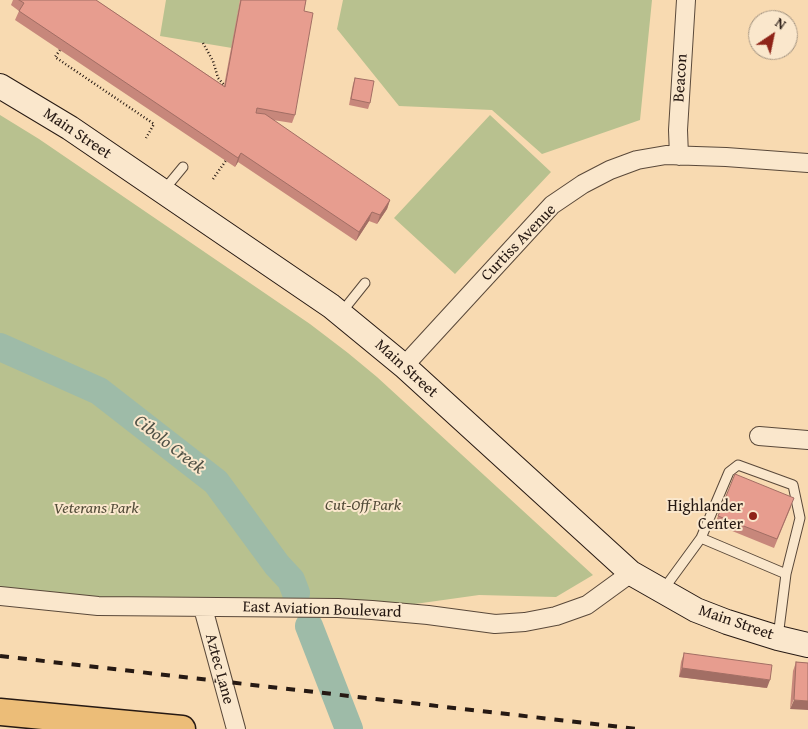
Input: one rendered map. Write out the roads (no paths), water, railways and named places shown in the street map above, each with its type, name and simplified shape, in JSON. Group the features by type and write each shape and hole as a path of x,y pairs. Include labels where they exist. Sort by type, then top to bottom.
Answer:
{"main road":[{"name":"Main Street","path":"0,86 50,116 341,313 404,366 631,573 696,610 778,638 808,644"},
{"path":"0,712 34,722 178,729"}],"street":[{"name":"Beacon","path":"679,156 678,130 686,0"},
{"name":"Curtiss Avenue","path":"404,366 552,205 583,184 610,170 637,160 666,155 808,163"},
{"path":"759,436 808,440"},
{"name":"East Aviation Boulevard","path":"0,596 98,606 338,608 412,613 495,624 525,622 556,616 587,605 631,573"},
{"name":"Aztec Lane","path":"203,608 236,729"}],"lane":[{"path":"163,192 183,167"},
{"path":"341,313 365,283"},
{"path":"663,590 701,538 729,472 738,465 793,485 800,518 786,574 778,638"},
{"path":"701,538 786,574"}],"waterway":[{"name":"Cibolo Creek","path":"0,347 99,391 216,482 277,565 291,580 296,593"},
{"name":"Cibolo Creek","path":"309,626 349,729"}],"railway":[{"path":"0,656 638,729"}],"place":[{"name":"Highlander Center","path":"753,516"}],"park label":[{"name":"Cut-Off Park","path":"363,506"},
{"name":"Veterans Park","path":"96,509"}]}
